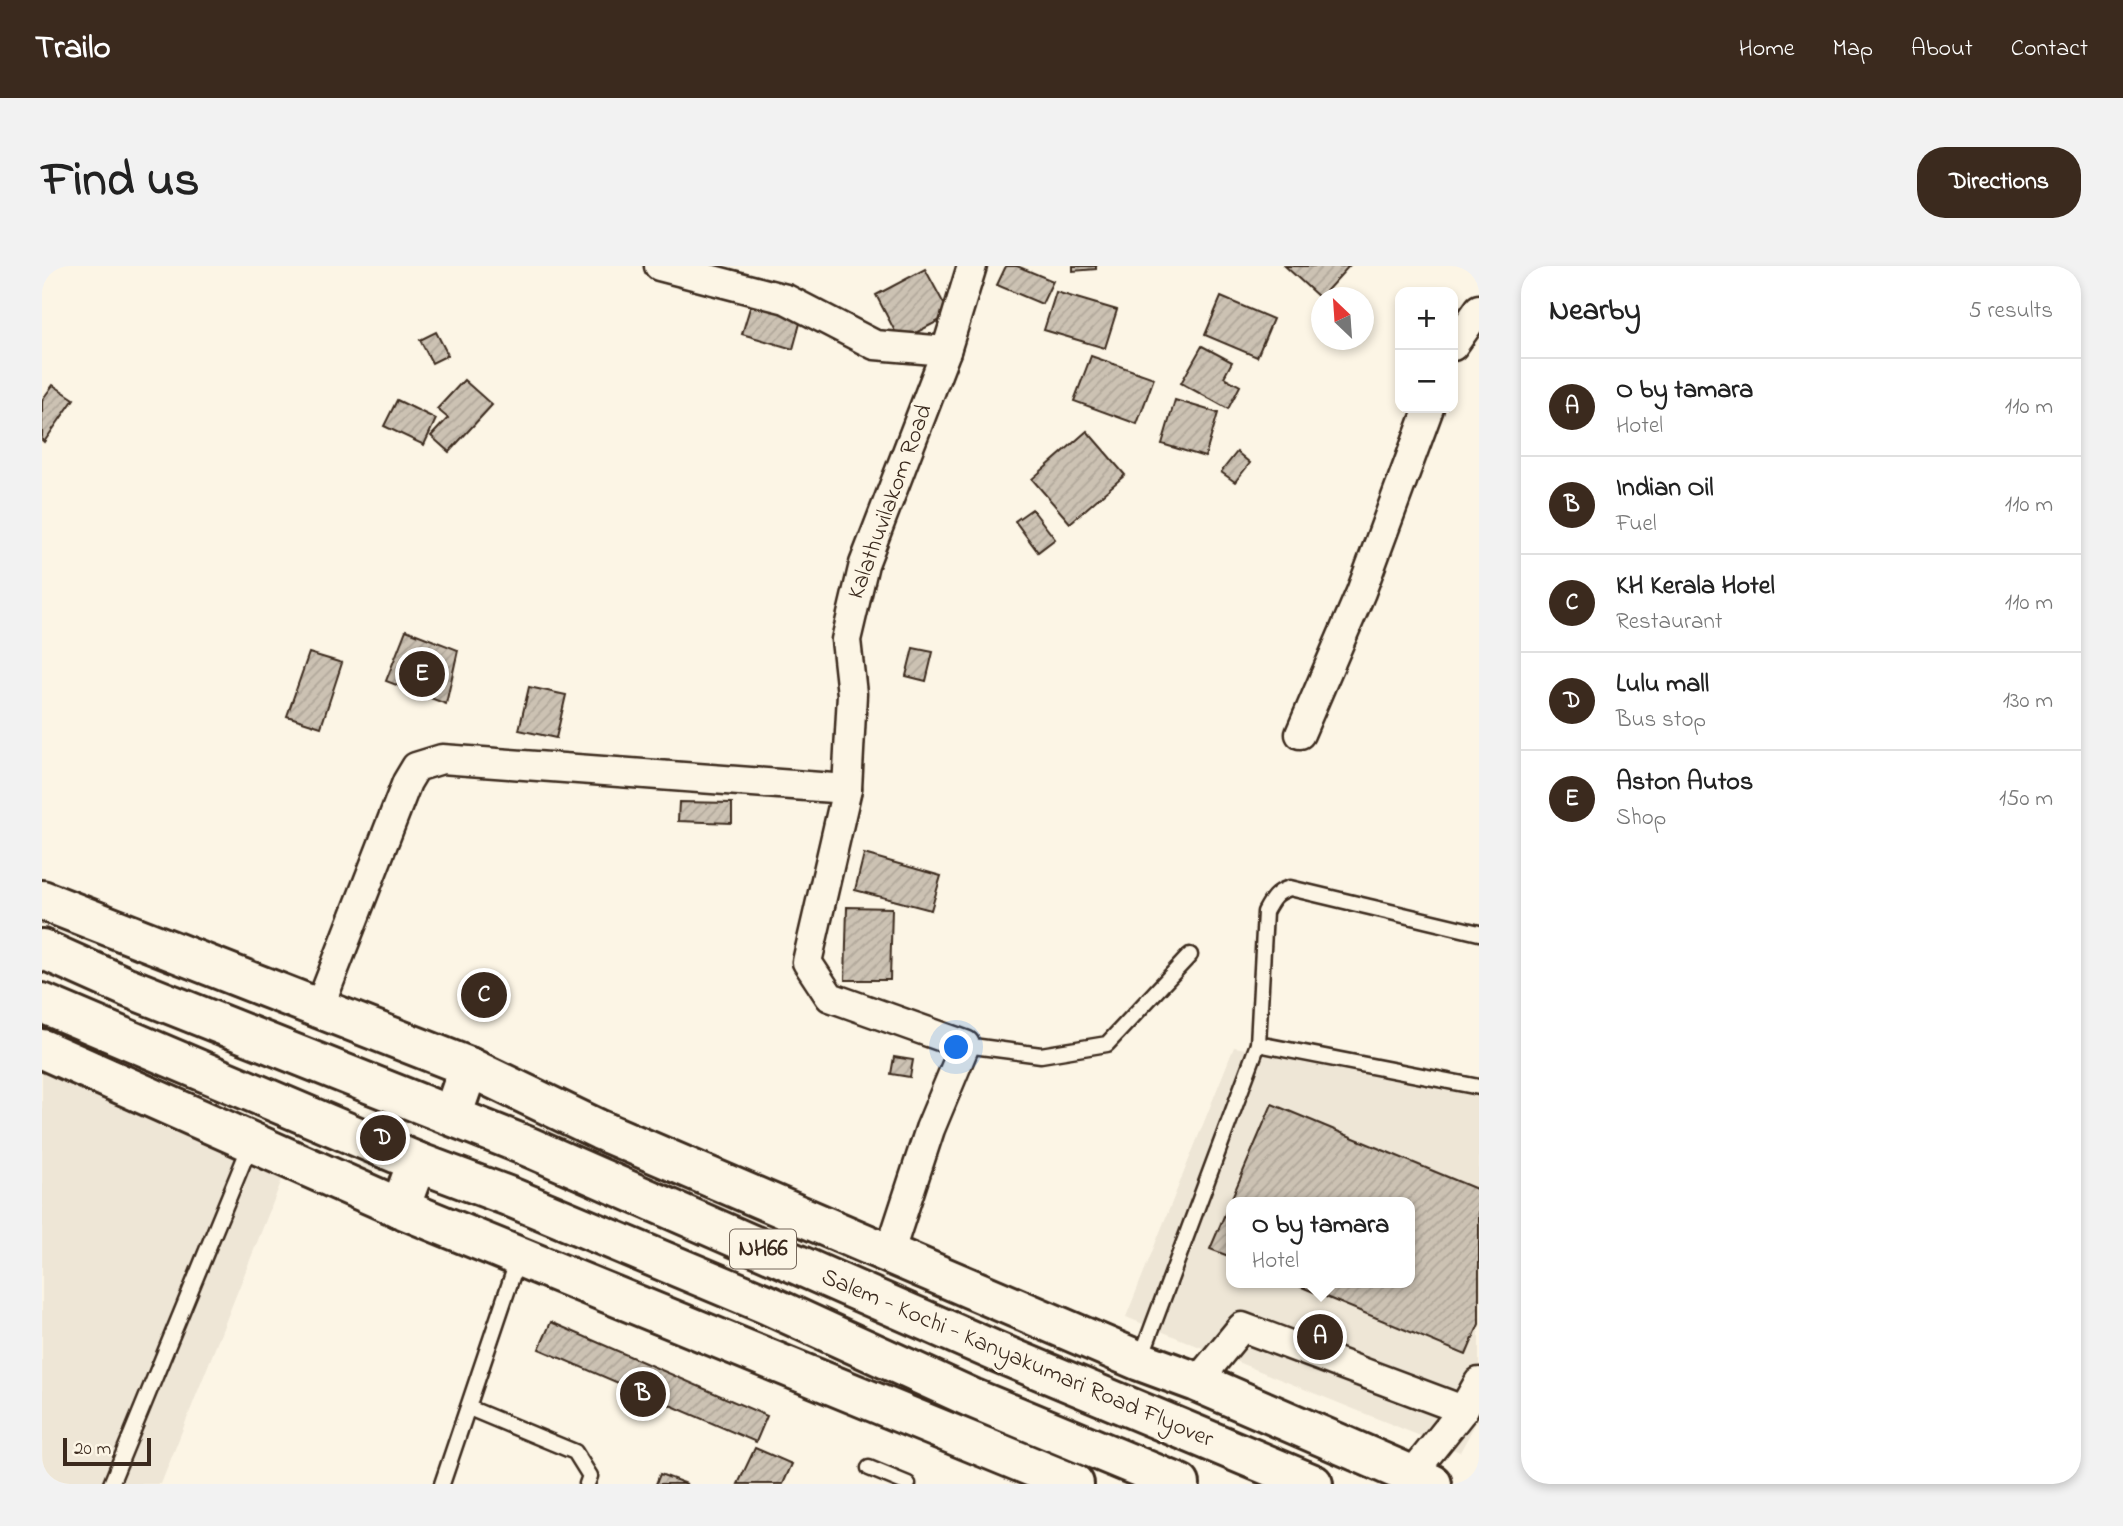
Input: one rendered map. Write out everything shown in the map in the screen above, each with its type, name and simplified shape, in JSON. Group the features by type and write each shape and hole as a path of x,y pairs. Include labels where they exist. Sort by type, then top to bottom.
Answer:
{"main road":[{"path":"42,900 469,1067 600,1130 1422,1479"},
{"name":"NH66","path":"42,949 127,987 452,1116"},
{"name":"NH66","path":"42,1003 417,1162"},
{"path":"42,1049 400,1208 1074,1484"},
{"path":"452,1116 469,1067"},
{"name":"Salem - Kochi - Kanyakumari Road Flyover","path":"452,1116 529,1147 997,1352 1313,1484"},
{"path":"400,1208 417,1162"},
{"name":"Salem - Kochi - Kanyakumari Road Flyover","path":"417,1162 508,1196 766,1304 972,1398 1180,1484"}],"street":[{"path":"659,266 786,299 875,345 946,351"},
{"name":"Kalathuvilakom Road","path":"964,1045 830,997 807,962 847,789 852,694 846,640 864,564 946,351 972,266"},
{"path":"1458,339 1479,309"},
{"path":"1300,734 1361,592 1427,413"},
{"path":"319,1008 407,782 416,766 442,759 847,789"},
{"path":"889,1254 930,1129 964,1045"},
{"path":"1197,1382 1242,1327 1464,1410"},
{"path":"1422,1479 1479,1382"}],"lane":[{"path":"1140,1361 1258,1044 1265,912 1271,900 1280,891 1290,888 1479,933"},
{"path":"964,1045 1041,1055 1107,1044 1190,955"},
{"path":"1258,1044 1479,1087"},
{"path":"111,1484 251,1141"},
{"path":"442,1484 518,1257"},
{"path":"469,1408 575,1452 590,1476 587,1484"},
{"path":"869,1468 908,1484"}],"shaded area":[{"path":"1234,1047 1423,1079 1479,1092 1479,1417 1460,1452 1126,1317"},
{"path":"42,1065 287,1167 161,1484 42,1484"}],"building":[{"path":"1006,266 1017,266 1053,281 1042,304 997,285"},
{"path":"1073,266 1096,266 1096,269 1073,271"},
{"path":"1285,266 1349,266 1330,287 1311,287 1311,290"},
{"path":"925,269 950,315 900,341 876,295"},
{"path":"1056,292 1117,310 1105,348 1044,330"},
{"path":"1221,297 1273,319 1257,357 1205,335"},
{"path":"752,301 802,316 793,349 742,334"},
{"path":"436,332 448,355 432,363 420,340"},
{"path":"1202,346 1232,362 1224,377 1240,386 1228,409 1181,383"},
{"path":"1091,356 1154,378 1137,424 1074,401"},
{"path":"464,380 492,405 449,452 431,436 448,418 437,409"},
{"path":"53,385 74,399 44,442 42,400"},
{"path":"397,400 436,419 424,445 384,426"},
{"path":"1175,400 1218,413 1205,457 1162,444"},
{"path":"1087,431 1125,475 1070,523 1032,479"},
{"path":"1237,452 1250,463 1235,482 1221,472"},
{"path":"1032,509 1055,539 1038,552 1015,521"},
{"path":"406,630 458,650 446,704 386,681"},
{"path":"913,648 933,652 926,681 906,676"},
{"path":"309,653 342,663 321,727 287,716"},
{"path":"529,687 566,695 556,738 519,730"},
{"path":"679,802 732,803 732,823 678,821"},
{"path":"864,854 941,876 931,910 855,890"},
{"path":"847,907 892,908 890,980 845,980"},
{"path":"894,1057 913,1060 910,1077 891,1074"},
{"path":"1272,1104 1479,1190 1479,1324 1466,1355 1304,1288 1415,1288 1415,1197 1232,1197"},
{"path":"1226,1212 1226,1255 1210,1249"},
{"path":"551,1322 767,1416 756,1442 539,1349"},
{"path":"755,1448 792,1464 783,1484 738,1484"},
{"path":"660,1474 687,1484 656,1484"}],"place":[{"name":"Aston Autos","path":"422,674"},
{"name":"KH Kerala Hotel","path":"484,995"},
{"name":"Lulu mall","path":"383,1138"},
{"name":"O by tamara","path":"1320,1337"},
{"name":"Indian Oil","path":"643,1394"}]}
